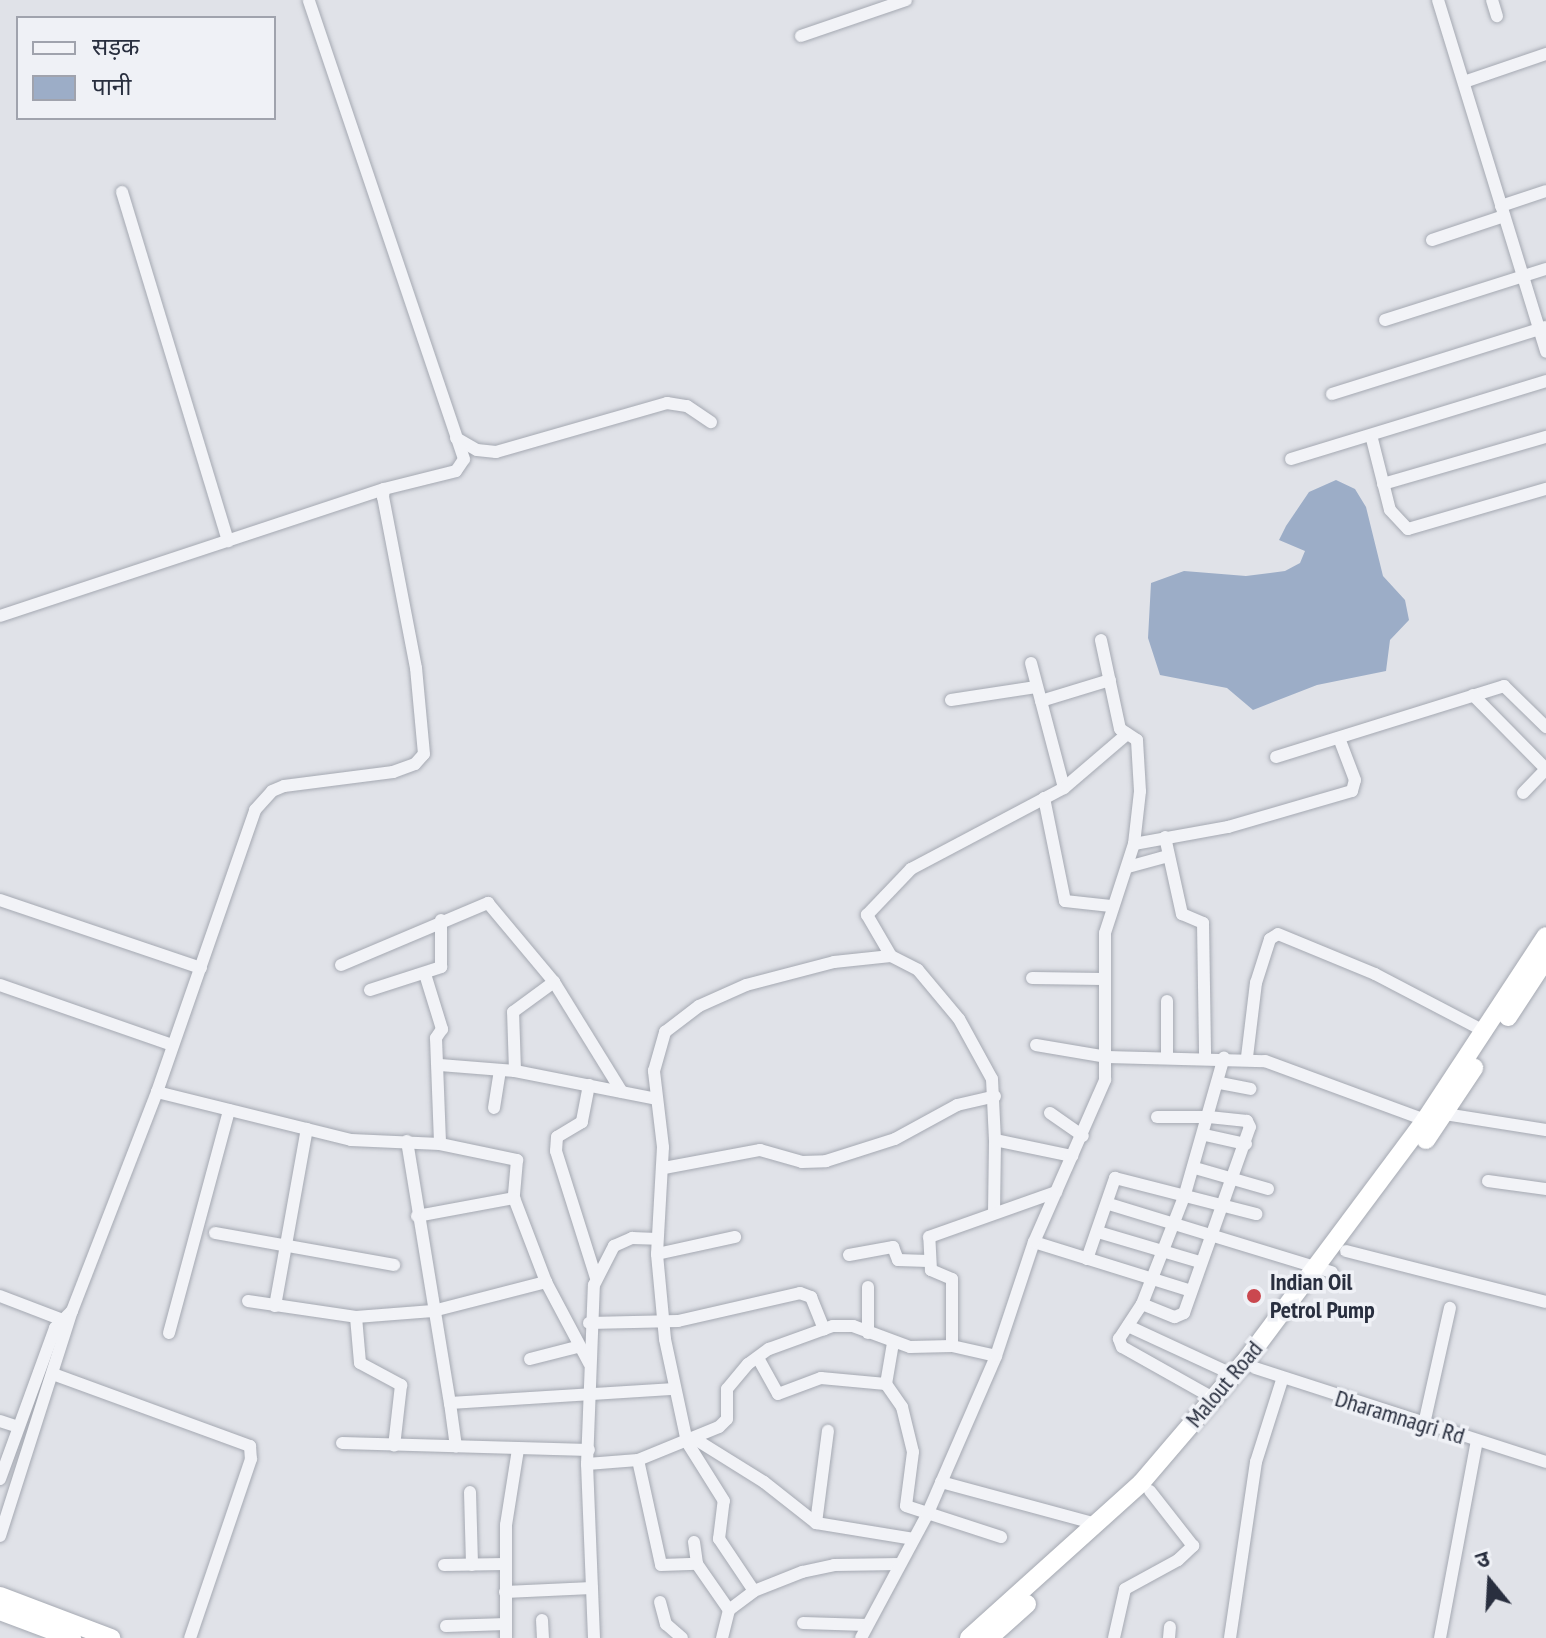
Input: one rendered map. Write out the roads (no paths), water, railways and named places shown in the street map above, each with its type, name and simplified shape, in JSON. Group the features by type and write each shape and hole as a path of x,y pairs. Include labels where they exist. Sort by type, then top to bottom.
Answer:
{"highway":[{"name":"Malout Road","path":"969,1638 1018,1604 1150,1491 1255,1368 1326,1270 1546,936"},
{"name":"Malout Road","path":"989,1638 1018,1604 1141,1483 1326,1270 1346,1251 1445,1114 1546,961"},
{"path":"0,1596 111,1638"},
{"path":"0,1611 61,1636"}],"street":[{"path":"0,615 384,489 460,468 464,459 309,0"},
{"path":"801,36 906,0"},
{"path":"1438,0 1523,277 1543,328 1546,352"},
{"path":"1492,0 1497,16"},
{"path":"1464,82 1546,54"},
{"path":"1432,240 1546,191"},
{"path":"122,192 228,541"},
{"path":"1385,320 1546,269"},
{"path":"1332,394 1543,328"},
{"path":"1291,459 1546,381"},
{"path":"456,438 477,450 496,452 667,403 687,406 711,422"},
{"path":"1371,435 1394,520 1408,529 1546,489"},
{"path":"1383,484 1546,437"},
{"path":"0,1536 72,1311 157,1092 263,799 284,786 405,768 424,754 423,715 384,489"},
{"path":"861,1638 927,1515 996,1356 1034,1242 1105,1080 1107,1057 1103,979 1111,906 1134,844 1139,766 1137,740 1120,729 1101,640"},
{"path":"1031,663 1064,788"},
{"path":"1041,701 1110,680"},
{"path":"1276,757 1504,686 1546,727"},
{"path":"951,700 1036,687"},
{"path":"1473,695 1546,769 1523,793"},
{"path":"994,1213 995,1096 992,1079 945,998 918,970 891,956 867,915 911,869 1064,788 1127,734"},
{"path":"1134,844 1228,827 1352,791 1355,780 1339,738"},
{"path":"1044,798 1065,901 1111,906"},
{"path":"1165,837 1182,914 1203,923 1205,1056"},
{"path":"1128,867 1168,856"},
{"path":"0,900 201,968"},
{"path":"341,965 441,920 488,903 554,982 622,1092"},
{"path":"370,990 425,974 442,965 441,920"},
{"path":"1247,1057 1256,983 1270,939 1278,934 1365,969 1484,1031"},
{"path":"754,1591 719,1539 724,1501 691,1440 675,1389 663,1322 657,1254 664,1168 654,1071 665,1032 699,1006 746,985 802,969 891,956"},
{"path":"425,974 442,1029 436,1038 440,1065 440,1144"},
{"path":"1032,978 1103,979"},
{"path":"515,1071 513,1012 554,982"},
{"path":"0,985 172,1045"},
{"path":"1167,1001 1167,1056"},
{"path":"1036,1045 1107,1057 1247,1057 1425,1120"},
{"path":"1213,1398 1122,1347 1119,1339 1142,1304 1195,1168 1220,1083 1224,1057"},
{"path":"440,1065 515,1071 656,1099"},
{"path":"494,1108 500,1070"},
{"path":"1220,1083 1250,1089"},
{"path":"589,1085 582,1122 557,1137 556,1151 596,1278"},
{"path":"157,1092 364,1141 440,1144 517,1160 514,1198 546,1282 577,1347 589,1363"},
{"path":"664,1168 760,1150 802,1162 826,1161 895,1139 957,1105 995,1096"},
{"path":"169,1333 229,1110"},
{"path":"1050,1113 1083,1136"},
{"path":"1445,1114 1546,1130"},
{"path":"1142,1304 1180,1316 1210,1231 1246,1144 1247,1121 1157,1117"},
{"path":"275,1306 307,1129"},
{"path":"1205,1135 1246,1144"},
{"path":"995,1140 1072,1156"},
{"path":"407,1141 456,1447"},
{"path":"1195,1168 1268,1189"},
{"path":"1087,1259 1109,1204 1115,1178 1256,1214"},
{"path":"1488,1181 1546,1189"},
{"path":"952,1346 952,1279 931,1270 928,1261 931,1234 1056,1192"},
{"path":"417,1216 514,1198"},
{"path":"1109,1204 1210,1231 1326,1270"},
{"path":"1098,1232 1200,1262"},
{"path":"215,1233 394,1265"},
{"path":"657,1254 735,1237"},
{"path":"594,1638 587,1464 589,1323 596,1278 614,1246 632,1238 657,1239"},
{"path":"1034,1242 1191,1291"},
{"path":"849,1255 893,1247 898,1260 928,1261"},
{"path":"1346,1251 1546,1302"},
{"path":"248,1301 356,1317 433,1311 546,1282"},
{"path":"868,1287 868,1333"},
{"path":"589,1323 663,1322 800,1293 811,1297 824,1329"},
{"path":"0,1296 60,1319"},
{"path":"1424,1424 1450,1308"},
{"path":"0,1479 60,1319 72,1311"},
{"path":"356,1317 360,1363 400,1383 394,1446"},
{"path":"587,1464 638,1460 725,1423 727,1389 758,1358 842,1324 893,1343 952,1346 996,1356"},
{"path":"1128,1326 1234,1375"},
{"path":"893,1343 886,1384 902,1407 913,1452 905,1504 927,1515 1001,1537"},
{"path":"530,1359 577,1347"},
{"path":"758,1358 778,1394 821,1378 886,1384"},
{"name":"Dharamnagri Rd","path":"1255,1368 1282,1380 1546,1462"},
{"path":"53,1374 250,1446 251,1459 190,1638"},
{"path":"1230,1638 1256,1462 1282,1380"},
{"path":"450,1403 588,1397 675,1389"},
{"path":"0,1421 18,1427"},
{"path":"816,1523 828,1431"},
{"path":"691,1440 764,1482 816,1523 914,1539"},
{"path":"1440,1638 1477,1441"},
{"path":"342,1443 589,1450"},
{"path":"506,1638 505,1564 518,1449"},
{"path":"638,1460 661,1565 697,1564"},
{"path":"941,1482 1097,1524"},
{"path":"1114,1638 1125,1589 1178,1560 1193,1546 1150,1491"},
{"path":"470,1492 472,1565"},
{"path":"694,1542 697,1564 729,1610"},
{"path":"444,1565 505,1564"},
{"path":"722,1638 729,1610 754,1591 834,1565 900,1564"},
{"path":"505,1592 534,1595 592,1588"},
{"path":"660,1602 666,1624 682,1638"},
{"path":"542,1620 543,1638"},
{"path":"803,1623 867,1625"},
{"path":"446,1626 506,1624"}],"water":[{"path":"1336,480 1355,489 1366,507 1383,576 1405,600 1409,620 1390,640 1386,671 1317,685 1253,710 1227,688 1160,675 1148,638 1151,583 1184,571 1246,576 1285,571 1300,563 1305,551 1279,540 1309,492"}],"place":[{"name":"Indian Oil Petrol Pump","path":"1254,1296"}]}
